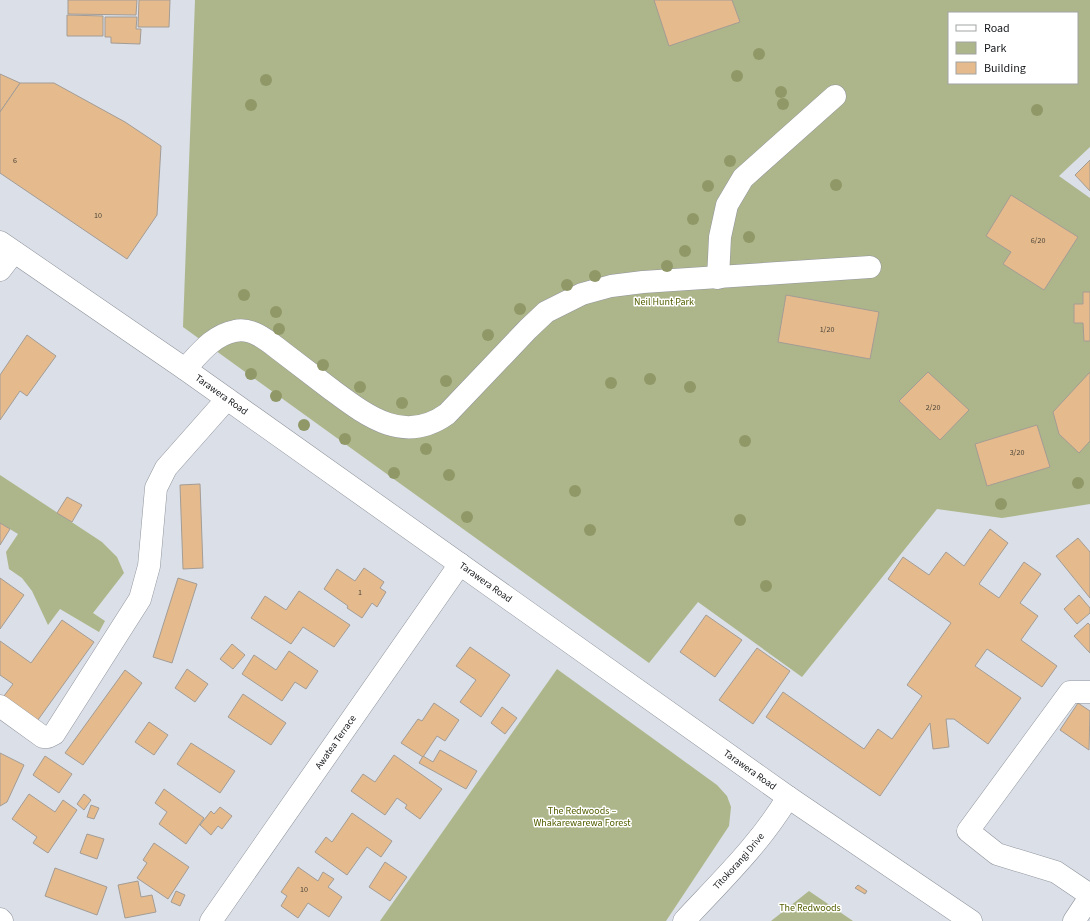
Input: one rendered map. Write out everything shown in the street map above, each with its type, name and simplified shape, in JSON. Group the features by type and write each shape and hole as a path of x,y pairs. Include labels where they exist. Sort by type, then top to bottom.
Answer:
{"main road":[{"path":"718,278 720,237 727,205 743,178 835,96"},
{"path":"0,270 7,247"},
{"name":"Tarawera Road","path":"7,247 185,369 788,797 972,921"},
{"path":"185,369 215,340 233,331 244,330 266,340 367,415 380,422 397,427 415,426 433,422 447,414 537,320 558,305 570,299 611,286 643,282 870,267"},
{"path":"0,706 43,737 48,737 54,734 140,599 149,566 156,488 166,468 227,399"},
{"name":"Awatea Terrace","path":"211,921 460,564"},
{"path":"1074,921 1090,896 1056,872 997,854 968,831 1070,692 1090,692"},
{"name":"Tītokorangi Drive","path":"684,921 750,850 776,817 788,797"}],"green space":[{"name":"Neil Hunt Park","path":"195,0 1090,0 1090,147 1059,176 1090,198 1090,504 1002,518 937,509 802,677 698,602 649,663 183,327"},
{"path":"0,475 102,542 117,557 124,573 93,613 105,621 99,632 60,609 48,625 32,591 22,578 9,569 6,552 18,534 0,523"},
{"name":"The Redwoods – Whakarewarewa Forest","path":"557,669 717,785 727,796 731,807 729,826 666,921 380,921"},
{"name":"The Redwoods","path":"809,891 853,921 771,921"}],"building":[{"path":"68,0 137,0 136,15 68,14"},
{"path":"139,0 170,0 169,27 138,27"},
{"path":"654,0 732,0 740,22 669,46"},
{"path":"67,15 103,16 103,36 67,36"},
{"path":"105,17 137,17 136,29 141,29 140,44 111,43 111,37 105,37"},
{"path":"0,74 20,83 0,112"},
{"path":"20,83 54,83 125,122 161,146 157,215 127,259 0,173 0,112"},
{"path":"1090,160 1090,191 1075,175"},
{"path":"1011,195 1078,237 1044,290 1003,264 1011,252 986,236"},
{"path":"1083,292 1090,292 1090,341 1084,341 1083,323 1074,323 1074,304 1083,304"},
{"path":"786,295 879,312 870,359 778,342"},
{"path":"27,335 56,356 27,396 20,391 0,420 0,375"},
{"path":"928,372 969,410 940,440 899,401"},
{"path":"1090,372 1090,441 1079,453 1059,434 1053,412"},
{"path":"1037,425 1050,467 987,486 975,444"},
{"path":"200,484 203,568 183,569 180,485"},
{"path":"67,497 82,505 72,522 57,513"},
{"path":"0,523 10,529 0,545"},
{"path":"990,529 1008,543 979,584 999,598 1024,562 1041,574 1020,603 1038,616 1021,640 1057,666 1042,687 987,649 975,666 1021,698 988,744 954,719 946,719 949,747 933,749 930,723 880,796 766,717 783,692 864,749 878,729 892,739 922,696 907,685 951,623 888,579 903,557 929,575 946,552 964,566"},
{"path":"1078,538 1090,552 1090,598 1056,556"},
{"path":"364,568 384,582 380,588 386,592 377,607 372,603 362,618 324,589 337,569 355,581"},
{"path":"0,578 24,595 0,629"},
{"path":"178,578 197,584 172,663 153,657"},
{"path":"299,591 350,625 334,647 303,627 291,644 251,618 265,596 286,610"},
{"path":"1079,595 1090,608 1090,613 1077,624 1064,609"},
{"path":"706,615 742,640 715,677 680,652"},
{"path":"62,620 94,642 35,724 1,700 13,684 0,675 0,641 31,663"},
{"path":"1088,623 1090,625 1090,653 1074,636"},
{"path":"232,644 245,655 233,669 220,659"},
{"path":"470,647 510,675 481,717 460,702 476,680 456,666"},
{"path":"757,648 790,671 753,724 719,700"},
{"path":"289,651 318,671 306,689 295,682 282,701 242,674 254,655 276,670"},
{"path":"187,669 208,684 195,702 175,688"},
{"path":"125,670 142,683 83,765 65,753"},
{"path":"243,694 286,723 271,745 228,717"},
{"path":"434,703 459,720 445,741 437,736 423,757 401,743 418,719 422,721"},
{"path":"1078,703 1090,711 1089,750 1060,730"},
{"path":"502,707 517,718 505,734 491,723"},
{"path":"149,722 168,735 154,755 135,742"},
{"path":"191,743 235,771 220,793 177,764"},
{"path":"440,750 477,771 466,789 419,763 423,756 433,762"},
{"path":"0,753 24,765 7,802 0,806"},
{"path":"394,755 442,789 420,819 405,808 407,805 397,798 385,815 351,791 363,774 375,782"},
{"path":"45,756 72,774 59,793 33,775"},
{"path":"164,789 204,818 186,844 159,824 167,812 155,803"},
{"path":"29,794 55,812 63,800 77,810 48,853 33,843 37,837 12,819"},
{"path":"84,794 91,800 84,810 77,804"},
{"path":"91,805 99,808 94,819 87,817"},
{"path":"220,807 232,816 222,829 218,826 211,835 200,825 211,811 214,814"},
{"path":"352,813 392,841 381,857 367,847 347,875 315,852 326,837 332,842"},
{"path":"87,834 104,839 97,859 80,853"},
{"path":"154,843 189,867 168,899 137,878 147,863 143,860"},
{"path":"385,862 407,877 390,901 369,887"},
{"path":"298,867 318,881 323,872 334,879 328,887 342,897 329,917 308,903 298,918 281,906 287,896 281,892"},
{"path":"55,868 107,887 97,915 45,896"},
{"path":"138,881 141,897 152,895 156,912 125,918 118,885"},
{"path":"858,885 867,891 865,894 855,888"},
{"path":"176,891 185,895 180,906 171,902"}]}
